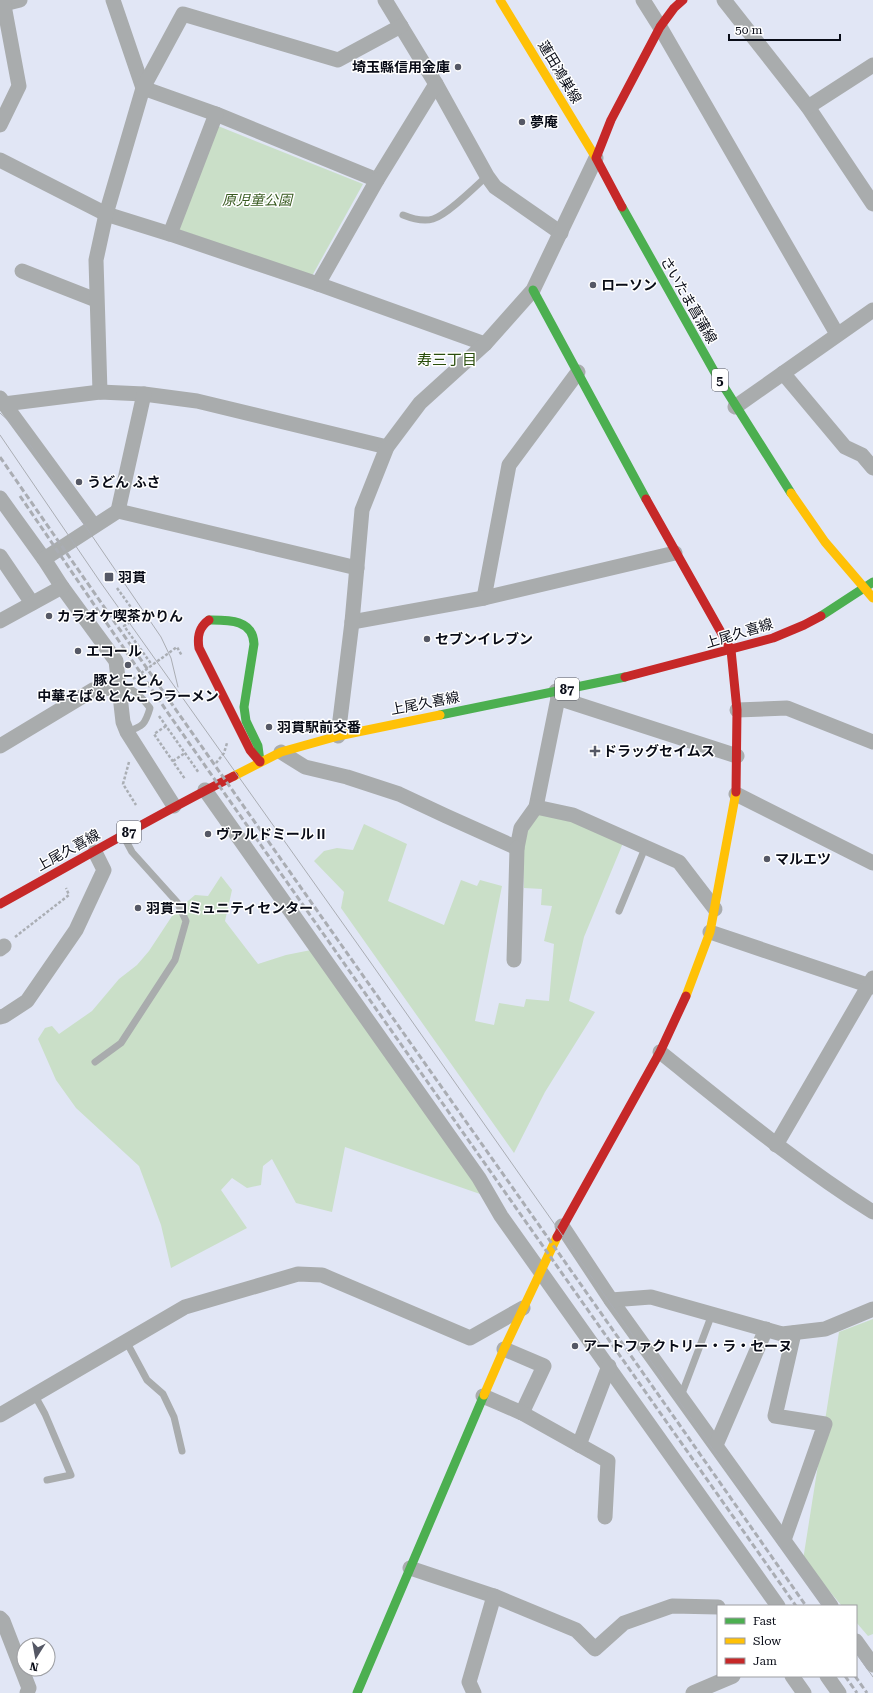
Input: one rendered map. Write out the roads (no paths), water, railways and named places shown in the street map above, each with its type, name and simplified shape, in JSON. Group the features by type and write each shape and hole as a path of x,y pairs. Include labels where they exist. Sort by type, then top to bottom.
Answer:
{"street":[{"path":"0,125 19,86 4,2 20,0"},
{"path":"113,0 143,88"},
{"path":"385,0 436,84 487,176 496,187 561,233"},
{"name":"蓮田鴻巣線","path":"500,0 596,158"},
{"path":"643,0 837,334"},
{"path":"338,736 352,622 362,510 387,447 420,403 485,344 533,290 596,158 611,120 660,27 682,0"},
{"path":"724,0 808,107 873,204"},
{"path":"100,392 96,300 96,260 106,214 143,88 183,14 338,60 401,26"},
{"path":"808,107 873,65"},
{"path":"318,284 377,180 436,84"},
{"path":"143,88 216,114 377,180"},
{"path":"170,234 216,114"},
{"name":"さいたま菖蒲線","path":"596,158 642,246 735,407 808,518 838,559 873,598"},
{"path":"0,160 106,214 318,284 485,344"},
{"path":"22,271 96,300"},
{"path":"357,1693 483,1396 523,1308 562,1226 660,1052 682,1006 710,932 736,794 737,710 731,650 675,553 533,290"},
{"path":"735,407 873,310"},
{"path":"484,598 509,465 578,372"},
{"path":"783,373 845,447 862,455 873,468"},
{"path":"2,401 100,392 144,394 197,401 387,447"},
{"path":"44,559 118,511 144,394"},
{"path":"2,401 94,526"},
{"path":"0,498 116,661 124,722 127,732 174,806"},
{"path":"118,511 356,568"},
{"path":"352,622 484,598 675,553"},
{"path":"0,556 32,603"},
{"name":"上尾久喜線","path":"0,904 95,852 174,806 281,752 338,736 557,695 692,661 773,638 804,625 873,582"},
{"path":"0,621 62,587"},
{"path":"209,620 241,624 249,628 254,636 254,644 244,679 244,715 258,746 260,762 250,750 199,648 199,631 203,624 209,620"},
{"path":"212,673 228,679"},
{"path":"0,746 93,690 120,687"},
{"path":"514,960 517,848 521,828 536,806 557,695 737,756"},
{"path":"737,710 787,708 873,742"},
{"path":"281,752 305,767 347,776 399,794 517,848"},
{"path":"205,790 475,1171 501,1216 541,1270 777,1605"},
{"path":"736,794 873,863"},
{"path":"536,806 573,815 679,862 715,909"},
{"path":"0,1017 27,1002 76,930 104,870 95,852"},
{"path":"710,932 871,983 776,1145"},
{"path":"660,1052 776,1145 837,1190 873,1212"},
{"path":"562,1226 612,1300 830,1605"},
{"path":"0,1415 185,1307 298,1274 322,1275 470,1338 523,1308"},
{"path":"612,1300 651,1297 782,1334 825,1329 873,1309"},
{"path":"716,1445 766,1329"},
{"path":"784,1540 825,1424 775,1416 794,1333"},
{"path":"504,1349 544,1366 522,1413"},
{"path":"579,1445 609,1366"},
{"path":"483,1396 522,1413 608,1461 604,1517"},
{"path":"410,1568 494,1596 576,1630 595,1649 624,1623 672,1606 717,1607"},
{"path":"474,1693 469,1682 494,1596"},
{"path":"0,1618 3,1621 29,1688 27,1693"},
{"path":"857,1642 873,1665"},
{"path":"693,1693 731,1677"},
{"path":"793,1677 804,1693"},
{"path":"828,1677 839,1693"}],"lane":[{"path":"403,215 416,220 434,219 452,207 487,176"},
{"path":"120,687 131,688 141,696 150,708 146,722 139,728 127,732"},
{"path":"95,1062 121,1043 175,960 186,921 177,902 132,852 123,836"},
{"path":"619,911 645,848"},
{"path":"681,1397 712,1314"},
{"path":"126,1341 147,1380 163,1394 174,1417 182,1451"},
{"path":"34,1394 45,1414 71,1475 47,1480"}],"tram line":[{"path":"0,413 28,442 161,637 171,658 178,687"},
{"path":"0,435 101,583 371,963 822,1605"},
{"path":"857,1654 873,1677"}],"railway":[{"path":"0,457 805,1605"},
{"path":"20,496 168,713 795,1605"},
{"path":"846,1677 857,1693"},
{"path":"856,1677 867,1693"}],"place":[{"name":"埼玉縣信用金庫","path":"458,67"},
{"name":"夢庵","path":"522,122"},
{"name":"ローソン","path":"593,285"},
{"name":"うどん ふさ","path":"79,482"},
{"name":"羽貫","path":"109,577"},
{"name":"カラオケ喫茶かりん","path":"49,616"},
{"name":"セブンイレブン","path":"427,639"},
{"name":"エコール","path":"78,651"},
{"name":"豚とことん 中華そば＆とんこつラーメン","path":"128,665"},
{"name":"羽貫駅前交番","path":"269,727"},
{"name":"ドラッグセイムス","path":"595,751"},
{"name":"ヴァルドミールⅡ","path":"208,834"},
{"name":"マルエツ","path":"767,859"},
{"name":"羽貫コミュニティセンター","path":"138,908"},
{"name":"アートファクトリー・ラ・セーヌ","path":"575,1346"}],"district":[{"name":"寿三丁目","path":"447,360"}],"park label":[{"name":"原児童公園","path":"257,200"}]}
